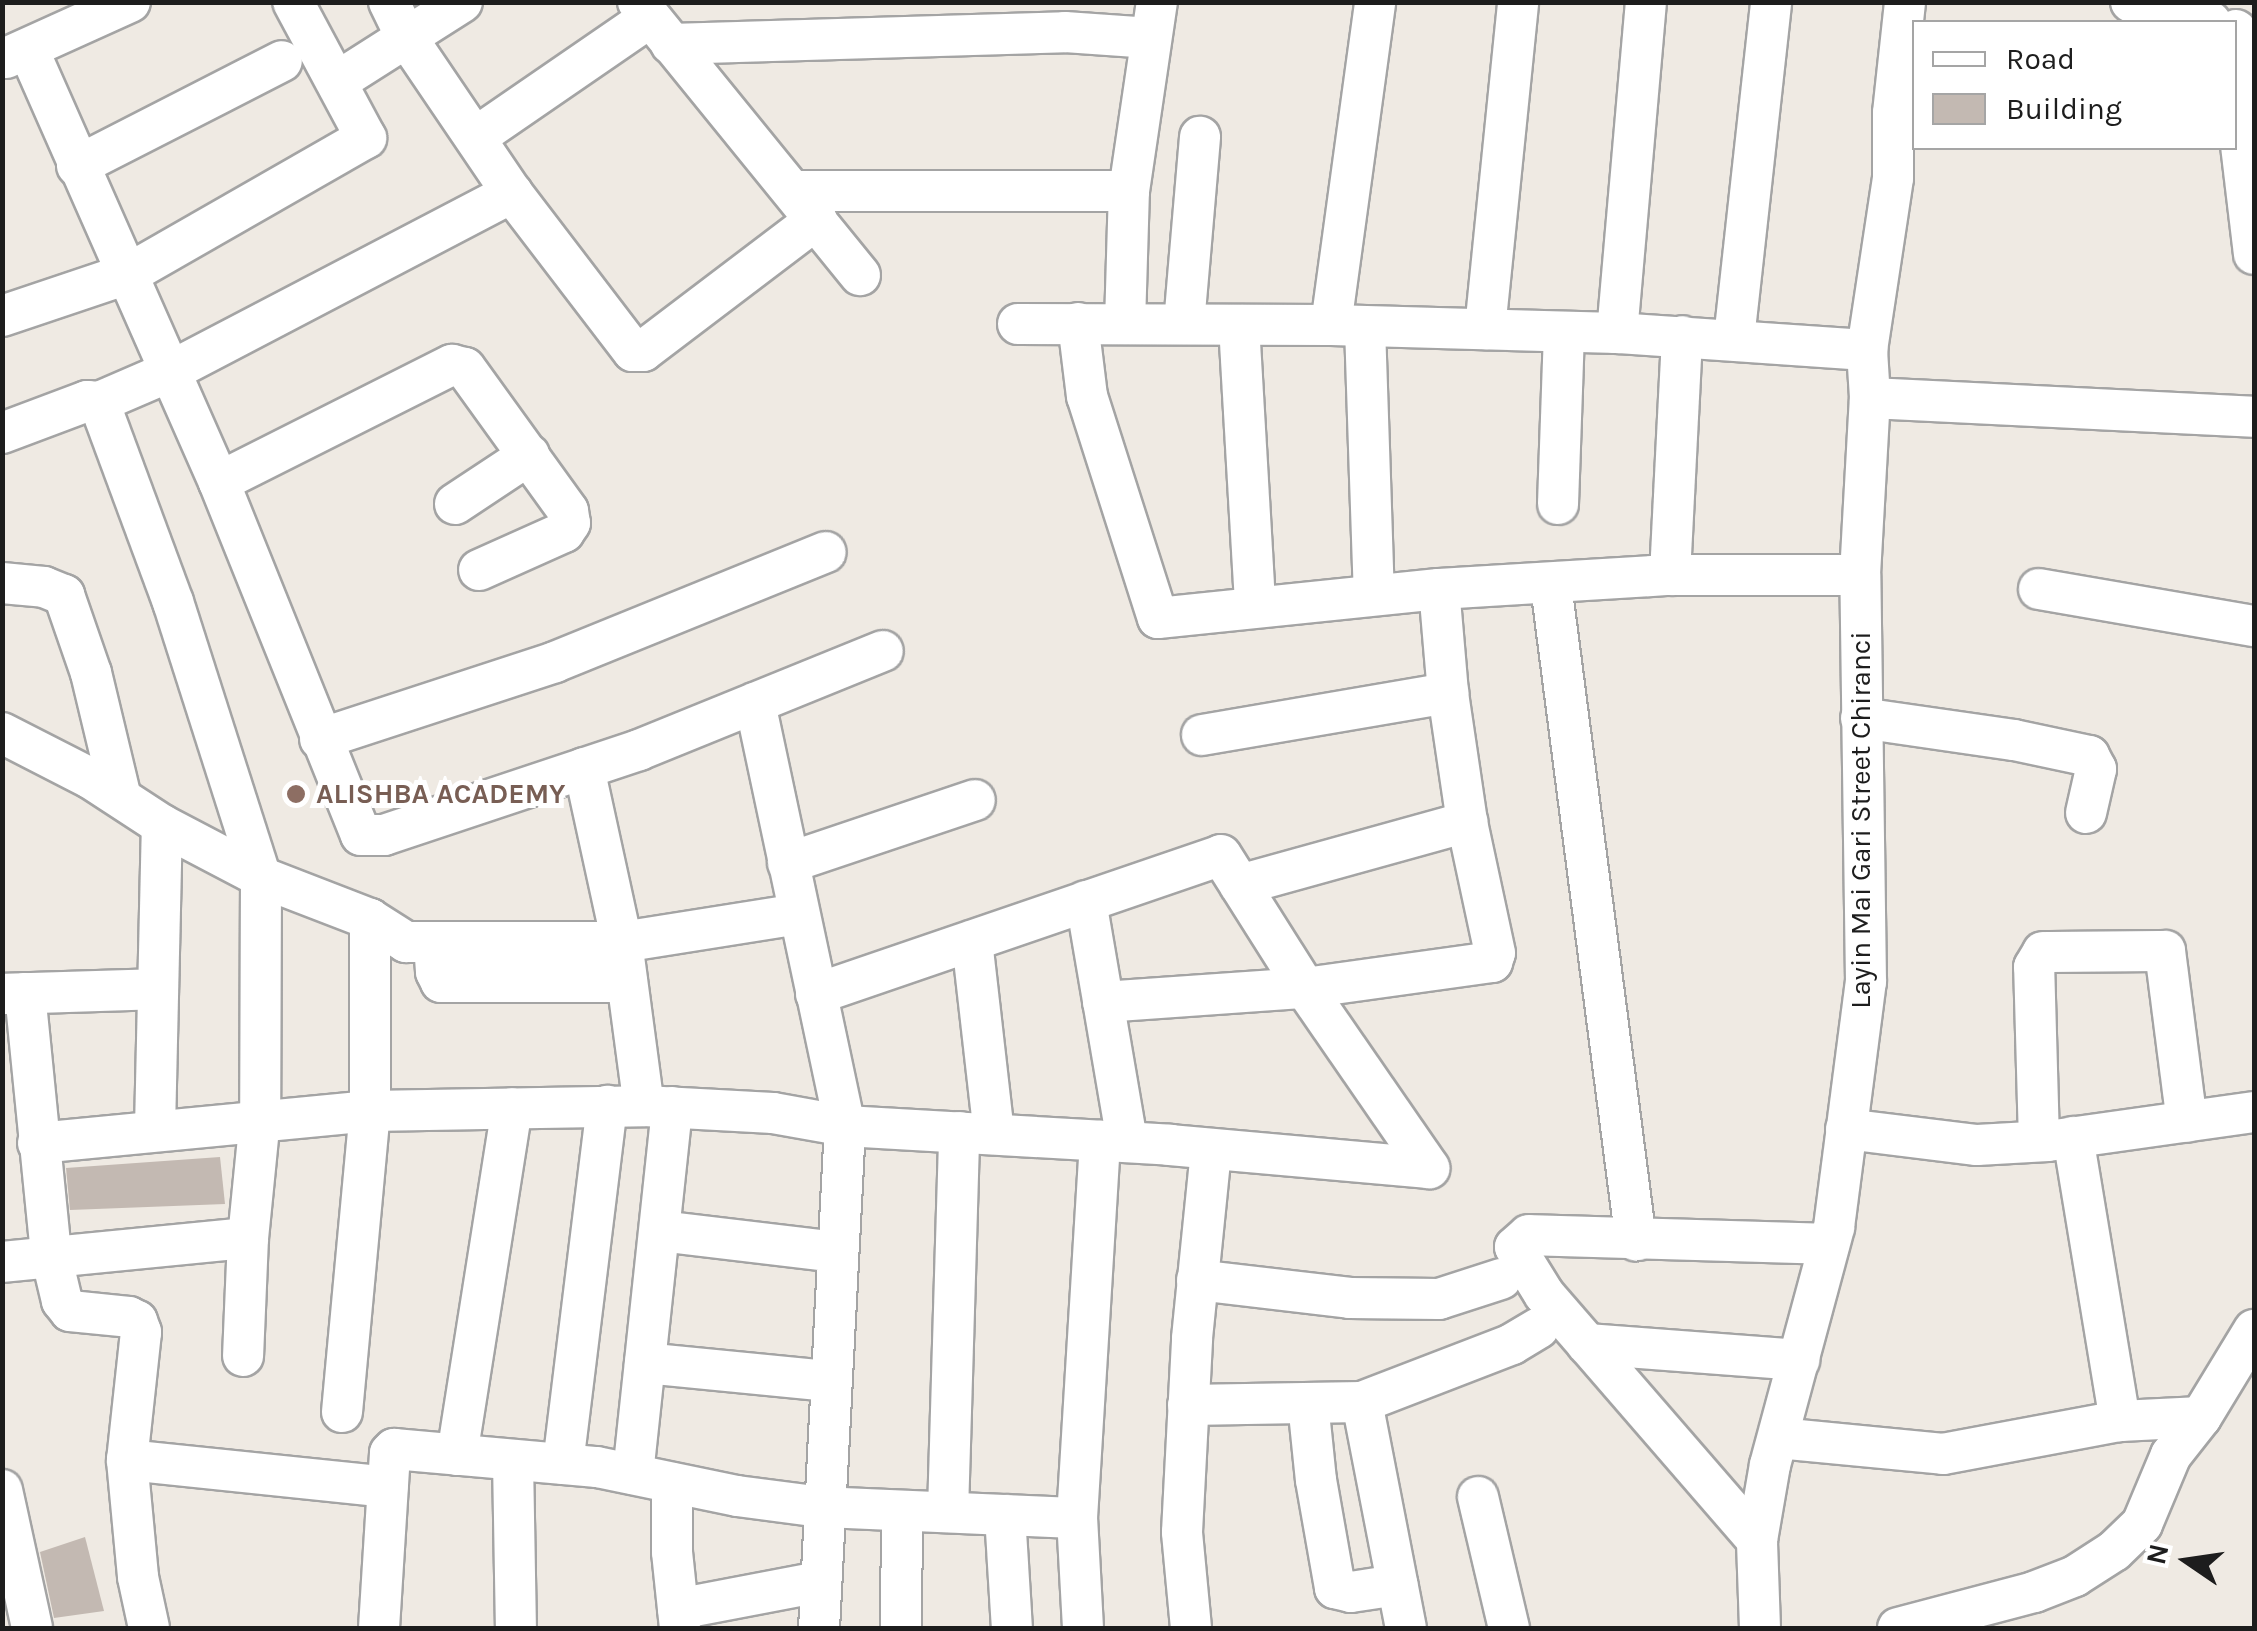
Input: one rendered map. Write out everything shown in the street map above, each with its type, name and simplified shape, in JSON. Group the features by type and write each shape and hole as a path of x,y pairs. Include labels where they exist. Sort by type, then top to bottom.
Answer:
{"street":[{"path":"130,2 69,16 15,54 78,166 130,273 219,482 360,835 371,837 584,768 883,652"},
{"path":"2,316 130,273 359,144 366,134 293,2"},
{"path":"338,81 397,19 462,2"},
{"path":"1374,595 1348,326 1375,2"},
{"path":"1484,329 1518,2"},
{"path":"1617,333 1646,2"},
{"path":"1734,339 1771,2"},
{"name":"Layin Mai Gari Street Chiranci","path":"1760,1628 1757,1540 1778,1438 1829,1244 1866,982 1860,575 1870,398 1867,350 1893,178 1893,113 1905,2"},
{"path":"2132,2 2200,20"},
{"path":"397,19 512,193 617,334 638,352 805,205 1130,191"},
{"path":"476,137 653,22 1066,32 1154,20 1130,191 1125,324"},
{"path":"653,22 860,275"},
{"path":"78,166 282,61"},
{"path":"2237,104 2254,254"},
{"path":"1184,324 1200,137"},
{"path":"2,433 87,401 100,402 171,371 512,193"},
{"path":"1018,324 1617,333 1867,350"},
{"path":"1078,324 1087,396 1158,618 1440,588 1551,585 1670,575 1860,575"},
{"path":"1239,325 1255,606"},
{"path":"1558,504 1564,333"},
{"path":"1670,575 1682,336"},
{"path":"219,482 452,365 474,376 568,511 570,523 564,532 479,570"},
{"path":"1870,398 2254,417"},
{"path":"100,402 174,602 261,877 260,1118 248,1238 243,1356"},
{"path":"455,504 529,455"},
{"path":"320,739 555,662 826,552"},
{"path":"3,579 64,595 91,673 120,794"},
{"path":"1551,585 1636,1241"},
{"path":"1103,1002 1305,988 1492,962 1495,953 1467,822 1448,693 1440,588"},
{"path":"2039,590 2254,626"},
{"path":"1202,734 1448,693"},
{"path":"755,703 845,1126 822,1507 819,1628"},
{"path":"1861,718 2014,740 2088,756 2096,768 2086,813"},
{"path":"2,734 120,794 162,826 261,877 370,919 396,939 434,944 622,942 799,914"},
{"path":"584,768 622,942 660,1231 633,1474"},
{"path":"788,863 975,800"},
{"path":"1240,885 1467,822"},
{"path":"156,1129 162,826"},
{"path":"38,1142 260,1118 370,1111 641,1107 773,1113 845,1126 1114,1142 1429,1168 1305,988 1221,856 816,994"},
{"path":"1084,1628 1077,1518 1114,1142 1103,1002 1086,902"},
{"path":"342,1412 370,1111 370,919"},
{"path":"948,1512 976,1133 972,941"},
{"path":"434,944 436,972 442,982 627,982"},
{"path":"2120,1421 2056,1139 2034,966 2043,952 2165,951 2187,1122"},
{"path":"149,1628 138,1577 126,1460 141,1332 137,1321 70,1310 62,1301 14,994 158,989"},
{"path":"563,1464 641,1107"},
{"path":"456,1455 512,1108"},
{"path":"1846,1129 1977,1145 2056,1139 2254,1112"},
{"path":"1191,1628 1182,1532 1197,1280 1211,1151"},
{"path":"660,1231 837,1252"},
{"path":"1757,1540 1544,1294 1515,1247 1529,1235 1829,1244"},
{"path":"2,1262 248,1238"},
{"path":"1197,1280 1350,1298 1439,1299 1501,1279"},
{"path":"1188,1404 1362,1402 1512,1344 1538,1328"},
{"path":"1898,1628 1998,1616 2075,1576 2114,1550 2142,1524 2171,1455 2201,1418 2254,1330"},
{"path":"1587,1344 1798,1360"},
{"path":"645,1363 830,1381"},
{"path":"1362,1402 1406,1628"},
{"path":"1308,1403 1316,1480 1336,1588 1351,1592 1397,1585"},
{"path":"1778,1438 1943,1454 2120,1421 2201,1418"},
{"path":"379,1628 394,1449 563,1464 822,1507 1077,1518"},
{"path":"126,1460 388,1487"},
{"path":"512,1460 516,1628"},
{"path":"672,1483 679,1619 820,1582"},
{"path":"2,1490 32,1628"},
{"path":"1478,1498 1509,1628"},
{"path":"901,1628 902,1511"},
{"path":"1005,1515 1012,1628"}],"building":[{"path":"220,1157 225,1204 70,1210 66,1168"},
{"path":"85,1537 104,1611 54,1618 40,1552"}],"place":[{"name":"ALISHBA ACADEMY","path":"296,794"}]}
